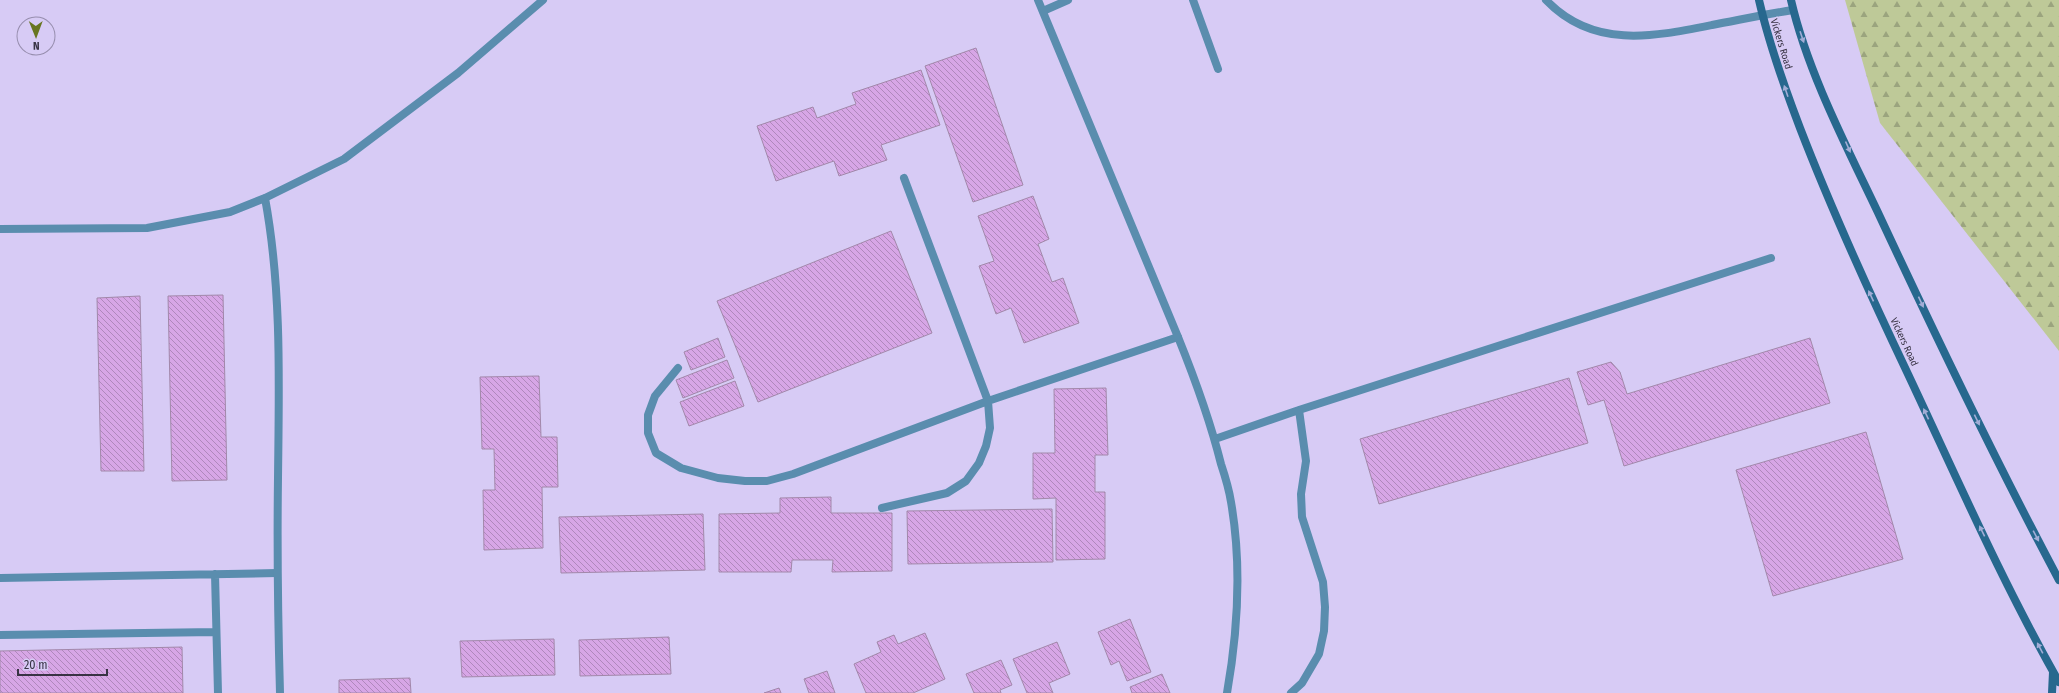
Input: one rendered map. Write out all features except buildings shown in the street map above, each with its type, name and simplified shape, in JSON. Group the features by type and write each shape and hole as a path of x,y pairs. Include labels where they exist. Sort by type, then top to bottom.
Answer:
{"main road":[{"name":"Vickers Road","path":"1759,0 1777,67 1816,171 1862,277 1982,533 2059,682"},
{"path":"1790,0 1821,87 1883,224 2019,506 2059,580"},
{"path":"2052,693 2053,671"}],"street":[{"path":"0,229 147,228 230,212 265,198 344,159 458,73 543,0"},
{"path":"1038,0 1178,337 1197,385 1215,439 1231,501 1238,552 1236,630 1227,693"},
{"path":"1043,11 1068,0"},
{"path":"1193,0 1218,68"},
{"path":"1546,0 1575,24 1601,32 1628,37 1663,35 1793,10"},
{"path":"882,508 947,493 966,481 979,463 986,446 990,428 988,401 904,178"},
{"path":"265,198 273,240 280,355 277,573 280,693"},
{"path":"1215,439 1299,410 1771,258"},
{"path":"678,368 655,396 648,415 648,433 656,453 681,468 718,478 745,481 767,481 793,474 988,401 1178,337"},
{"path":"1291,693 1302,683 1319,654 1324,632 1325,607 1323,582 1302,517 1301,494 1306,461 1299,410"},
{"path":"0,578 277,573"},
{"path":"216,574 218,693"},
{"path":"0,635 216,632"}],"green space":[{"path":"1845,0 2059,0 2059,351 1880,123"}]}
